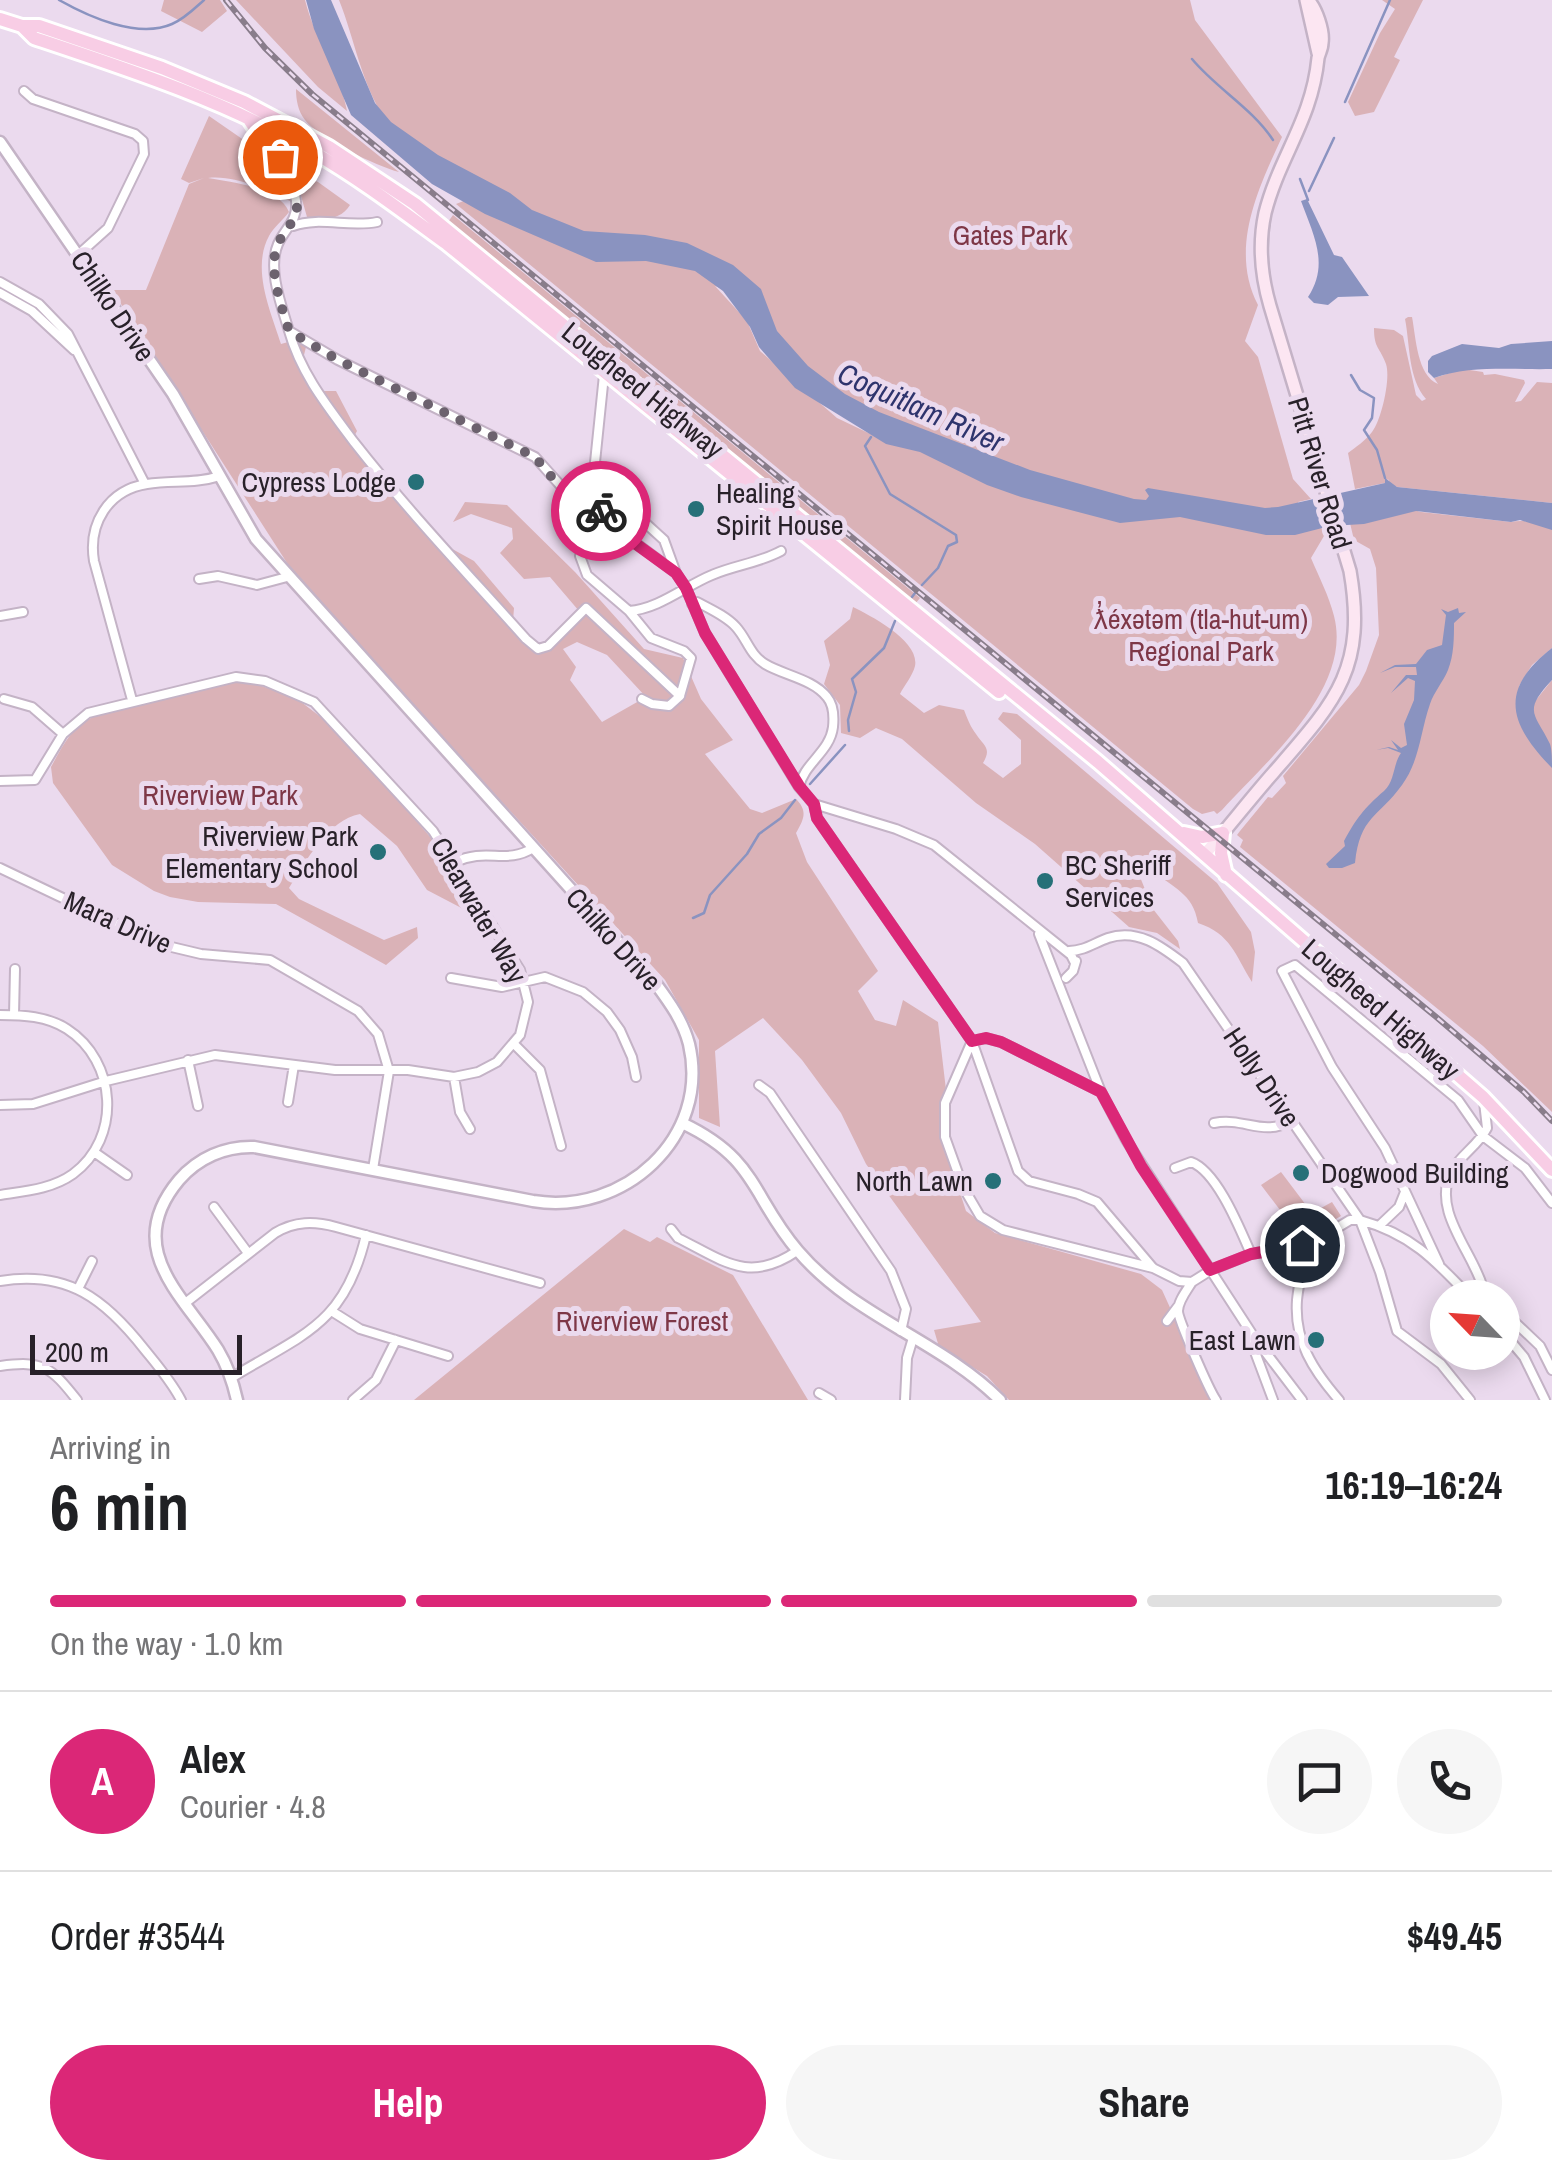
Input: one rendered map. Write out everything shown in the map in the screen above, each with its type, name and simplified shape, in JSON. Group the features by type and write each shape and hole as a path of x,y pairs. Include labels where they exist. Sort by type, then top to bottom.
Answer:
{"main road":[{"name":"Pitt River Road","path":"1204,856 1317,724 1345,677 1356,633 1356,605 1344,550 1270,306 1260,248 1266,208 1315,90 1318,53 1307,0"},
{"name":"Lougheed Highway","path":"0,18 22,26 39,26 162,68 370,172 431,216 1180,831 1482,1097 1552,1170"},
{"name":"Lougheed Highway","path":"22,26 34,38 172,85 285,130 447,244 604,375 1204,856"},
{"path":"244,116 285,172"},
{"path":"285,172 291,158 301,152 314,152"},
{"path":"1180,831 1202,838 1223,833 1221,853 1226,875"}],"street":[{"path":"24,91 32,100 132,133 142,140 144,154 110,224 78,255"},
{"path":"285,130 280,157 297,202 291,226 277,246 276,279 296,356 309,380 386,483 526,639 538,648 548,646 586,608 680,696"},
{"path":"142,140 153,136"},
{"name":"Chilko Drive","path":"0,142 172,394 256,539 675,1010 686,1034 692,1068 682,1123 664,1153 638,1177 613,1192 575,1202 534,1202 254,1146 219,1152 196,1164 171,1192 158,1230 162,1268 215,1346 237,1400"},
{"path":"291,226 314,221 358,225 377,222"},
{"path":"0,282 45,309 68,334 146,484"},
{"path":"0,293 32,310 78,353"},
{"path":"289,331 338,360 535,457 565,493 636,517 664,540 705,633 814,804 817,818 972,1041 1018,1172 1029,1181 1097,1202 1153,1268"},
{"path":"604,375 592,501 625,536 676,573"},
{"path":"132,700 92,544 96,525 110,502 125,491 146,484 194,483 220,476"},
{"path":"625,536 625,522 636,517"},
{"path":"658,561 664,562 668,550"},
{"path":"630,611 650,606 710,575 764,560 781,551"},
{"path":"580,556 586,574 630,611 651,638 688,654 690,667 680,696 669,706 642,699"},
{"path":"199,579 218,576 257,585 287,577"},
{"path":"692,604 697,602 734,624 766,665 816,688 828,698 833,712 832,734 806,769 799,786"},
{"path":"0,616 22,612"},
{"path":"560,634 569,645"},
{"name":"Clearwater Way","path":"0,780 35,780 63,734 93,711 132,700 236,677 265,681 309,699 327,713 433,831 515,960 527,994 527,1016 514,1044"},
{"path":"4,698 32,706 63,734"},
{"path":"814,804 896,828 934,845 1076,963"},
{"path":"456,862 479,853 516,856 532,848"},
{"name":"Mara Drive","path":"0,868 159,944 201,954 254,956 275,962 364,1017 380,1038 389,1071"},
{"path":"1037,930 1101,1092 1141,1166 1254,1337 1302,1400"},
{"name":"Holly Drive","path":"1063,950 1082,951 1112,937 1136,936 1160,944 1183,963 1360,1220 1397,1330 1441,1364 1470,1400"},
{"path":"1051,962 1054,952 1063,950"},
{"path":"1066,978 1082,951"},
{"path":"1439,1264 1384,1148 1332,1067 1282,971 1295,965 1322,984 1458,1100 1483,1136 1526,1168 1552,1203"},
{"path":"14,969 14,1015"},
{"path":"1054,973 1066,978"},
{"path":"451,978 496,987 540,976 556,980 601,1006 629,1046 636,1077"},
{"path":"1066,978 1069,1008"},
{"path":"0,1016 50,1021 72,1032 92,1052 106,1081 107,1115 94,1152 77,1170 39,1189 0,1195"},
{"path":"972,1041 986,1038 1001,1042 1101,1092"},
{"path":"972,1041 944,1103 945,1137 963,1187 980,1216 1003,1230 1153,1268 1179,1281 1192,1282"},
{"path":"0,1105 34,1104 106,1081 221,1055 342,1071 408,1070 454,1077 489,1067 514,1044 540,1070 561,1146"},
{"path":"188,1060 198,1106"},
{"path":"288,1102 294,1065"},
{"path":"372,1169 389,1071"},
{"path":"454,1077 460,1112 470,1129"},
{"path":"758,1085 770,1093 883,1256 906,1308 902,1332"},
{"path":"1480,1280 1454,1225 1447,1194 1450,1174 1483,1136 1488,1121 1482,1097"},
{"path":"1214,1123 1236,1120 1266,1129 1291,1120"},
{"path":"682,1123 718,1143 743,1166 798,1251 843,1295 963,1368 1000,1400"},
{"path":"94,1152 127,1175"},
{"path":"1175,1168 1191,1162 1201,1166 1229,1207 1251,1254"},
{"path":"1379,1226 1399,1208 1405,1192"},
{"path":"214,1207 248,1254"},
{"path":"1167,1321 1192,1282 1210,1270 1251,1254 1312,1244 1350,1220 1396,1232 1455,1280"},
{"path":"183,1304 284,1228 303,1223 322,1223 540,1284"},
{"path":"672,1229 678,1238 748,1269 772,1266 798,1251"},
{"path":"231,1378 307,1332 332,1312 353,1281 366,1235"},
{"path":"1302,1245 1304,1267 1297,1302 1299,1338 1316,1372 1338,1400"},
{"path":"78,1288 92,1261"},
{"path":"0,1281 42,1280 78,1288 120,1319 169,1380 180,1400"},
{"path":"1178,1305 1205,1383 1216,1400"},
{"path":"332,1312 352,1326 448,1356"},
{"path":"1520,1327 1540,1346 1552,1370"},
{"path":"1254,1337 1252,1344 1273,1400"},
{"path":"905,1400 908,1350 913,1338"},
{"path":"353,1400 376,1380 396,1340"},
{"path":"1520,1352 1545,1400"},
{"path":"0,1366 26,1363 45,1367 78,1400"},
{"path":"819,1393 831,1400"}],"green space":[{"path":"164,0 220,0 227,11 202,32 161,11"},
{"path":"236,0 305,0 347,111 318,87"},
{"name":"Gates Park","path":"339,0 1190,0 1195,20 1282,137 1250,219 1246,262 1258,305 1245,341 1258,357 1293,479 1311,499 1298,502 1305,526 1321,526 1324,536 1311,558 1332,609 1336,643 1331,670 1302,722 1217,814 1202,814 1193,809 456,204 466,200 385,119 364,76","holes":["715,286 728,291 866,428 883,440 837,418 760,351 747,321"]},
{"path":"1382,0 1423,0 1394,57 1400,60 1374,112 1355,116 1348,102 1395,9"},
{"path":"296,89 399,172 349,151 312,127 301,113"},
{"path":"209,116 264,154 290,194 290,201 260,188 239,181 208,178 265,191 289,212 271,233 264,249 262,276 268,304 281,344 299,339 306,347 301,367 319,391 336,391 357,431 350,444 445,545 474,561 514,608 513,621 536,650 554,644 579,611 550,577 524,579 500,553 513,539 512,528 471,514 453,522 465,502 507,505 575,572 644,649 683,658 701,699 733,740 705,754 750,809 762,813 796,799 802,807 803,819 796,833 807,862 878,971 858,991 875,1020 896,1026 903,1000 938,1022 946,1090 941,1116 945,1147 966,1211 995,1233 1141,1274 1162,1290 1212,1400 1009,1400 987,1376 939,1347 934,1330 981,1322 866,1164 841,1113 802,1060 763,1018 715,1051 720,1127 699,1118 699,1040 665,980 296,577 112,290 146,290 189,184 204,178 189,183 181,179","holes":["577,642 607,655 646,697 602,722 570,680 576,667 563,649"]},
{"path":"298,173 350,205 331,218 307,217"},
{"path":"453,215 920,598 915,604 448,222"},
{"path":"1412,317 1426,373 1438,384 1434,378 1463,369 1524,380 1515,402 1521,401 1537,382 1552,383 1552,503 1397,487 1388,479 1355,489 1348,453 1375,427 1386,389 1386,364 1376,344 1374,328 1394,330 1403,336 1416,395 1422,401 1426,399 1413,371 1405,319"},
{"name":"ƛ̓éxətəm (tla-hut-um) Regional Park","path":"1367,498 1421,512 1552,523 1552,648 1532,665 1519,686 1536,700 1552,680 1552,1112 1483,1046 1240,847 1243,840 1237,835 1268,797 1272,798 1286,783 1283,776 1359,685 1366,671 1379,635 1376,568 1370,549 1354,540 1350,523 1364,524"},
{"path":"853,607 893,630 915,657 915,666 900,694 924,713 939,705 964,710 986,747 983,763 1003,778 1021,764 1021,740 998,719 1003,712 1017,714 1217,883 1251,932 1255,952 1252,982 1225,939 1198,923 1187,898 1153,871 1140,877 1153,909 1180,949 1157,933 1129,927 1035,844 976,803 902,739 876,728 860,738 841,733 840,705 824,684 830,665 824,641 850,619"},
{"name":"Riverview Park","path":"230,681 256,684 296,698 335,728 453,863 476,912 427,890 397,846 360,814 328,833 289,888 299,899 384,940 417,927 418,938 386,965 276,904 198,902 170,897 112,865 53,783 51,767 65,743 73,731 99,714"},
{"path":"1281,1172 1312,1213 1332,1202 1341,1216 1302,1239 1261,1185"},
{"name":"Riverview Forest","path":"624,1229 650,1242 657,1237 733,1275 808,1400 414,1400"}],"water":[{"name":"Coquitlam River","path":"306,0 331,0 375,103 391,122 438,155 510,193 532,210 584,231 645,235 687,243 733,265 761,289 777,331 808,366 845,394 879,412 1030,470 1134,499 1146,500 1148,488 1278,507 1385,483 1385,478 1397,487 1552,503 1552,530 1520,520 1416,511 1295,535 1266,535 1180,517 1120,523 1021,497 920,452 886,444 795,388 759,347 750,327 723,291 695,271 646,261 596,262 485,214 432,184 351,115 314,29"},
{"path":"1307,199 1334,255 1342,257 1369,296 1338,297 1328,305 1314,303 1308,297 1315,285 1319,261 1301,201"},
{"path":"1552,341 1552,369 1477,370 1434,378 1428,372 1432,356 1462,344 1499,348"},
{"path":"1458,608 1459,613 1466,612 1454,623 1450,664 1430,704 1408,776 1366,826 1355,863 1329,868 1326,864 1345,846 1344,841 1357,820 1388,787 1401,753 1388,748 1376,750 1389,747 1398,750 1391,740 1401,748 1407,745 1404,724 1414,700 1415,681 1408,678 1391,693 1406,675 1417,675 1416,667 1395,667 1380,673 1395,665 1416,664 1427,650 1442,645 1446,615 1441,609 1448,612"},
{"path":"1552,648 1552,680 1537,699 1534,712 1550,744 1552,768 1526,737 1516,707 1523,678"}],"waterway":[{"path":"59,0 99,19 144,29 176,22 204,0"},
{"path":"1345,102 1390,0"},
{"path":"1192,59 1273,140"},
{"path":"1309,191 1334,138"},
{"path":"1300,179 1308,200"},
{"path":"1351,375 1360,390 1374,398 1372,418 1364,430 1377,450 1385,478"},
{"path":"871,437 865,446 890,494 956,535 957,542 948,546 938,568 922,585"},
{"path":"912,597 915,593"},
{"path":"849,731 856,692 852,679 884,648 895,621"},
{"path":"810,784 845,745"},
{"path":"693,918 704,913 710,895 747,854 759,834 781,818 795,800"}],"railway":[{"path":"226,0 265,48 312,94 1435,1016 1552,1121"}],"way so far":[{"path":"280,157 297,202 294,221 277,246 275,260 289,331 338,360 535,457 565,493 592,501 601,511"}],"place":[{"name":"Cypress Lodge","path":"416,482"},
{"name":"Healing Spirit House","path":"696,509"},
{"name":"Riverview Park Elementary School","path":"378,852"},
{"name":"BC Sheriff Services","path":"1045,881"},
{"name":"Dogwood Building","path":"1301,1173"},
{"name":"North Lawn","path":"993,1181"},
{"name":"East Lawn","path":"1316,1340"}],"route":[{"path":"601,511 625,536 676,573 705,633 814,804 817,818 972,1041 986,1038 1001,1042 1101,1092 1141,1166 1210,1270 1251,1254 1302,1245"}]}
